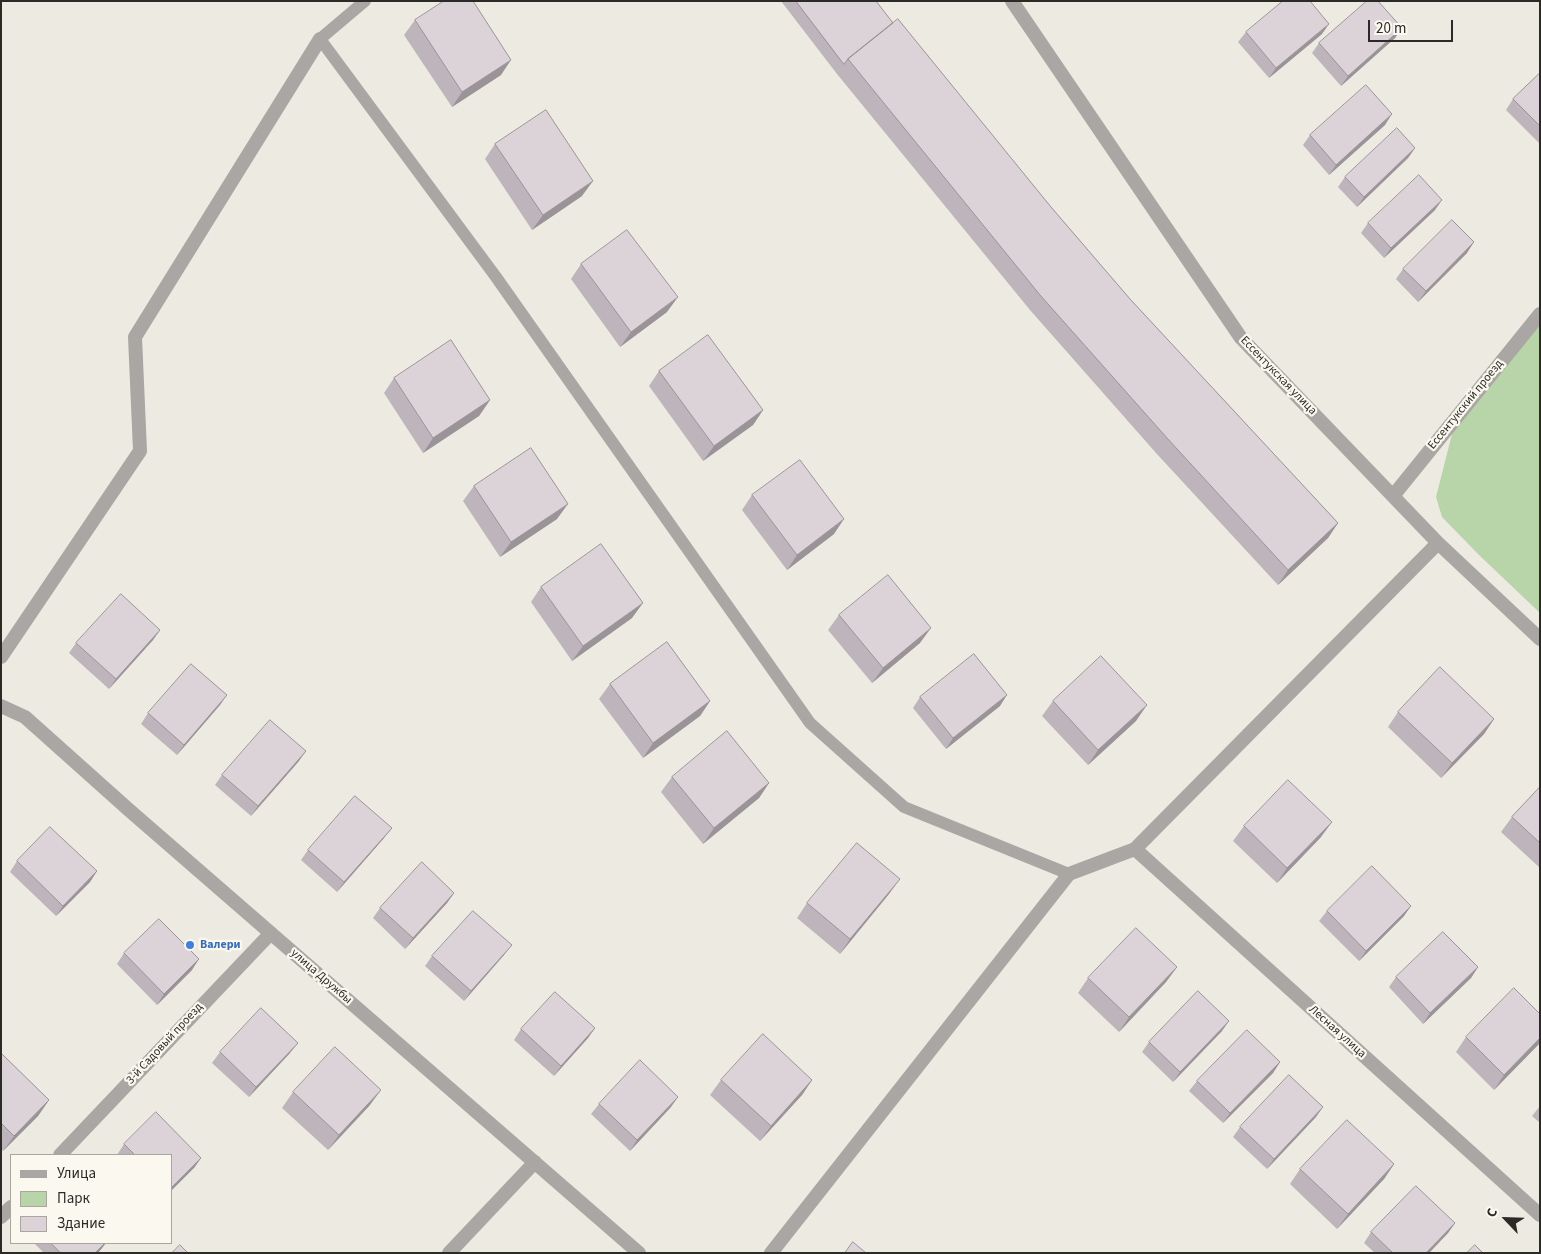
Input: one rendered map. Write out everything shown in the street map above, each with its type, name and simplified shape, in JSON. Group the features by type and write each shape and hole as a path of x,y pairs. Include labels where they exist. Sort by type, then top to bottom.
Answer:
{"street":[{"name":"Ессентукская улица","path":"1012,1 1241,338 1438,543 1540,639"},
{"path":"1,657 140,451 134,338 320,39"},
{"name":"Ессентукский проезд","path":"1393,496 1540,314"},
{"path":"772,1253 1069,874 1134,848 1438,543"},
{"name":"улица Дружбы","path":"1,706 25,717 129,810 639,1253"},
{"name":"Лесная улица","path":"1134,848 1540,1216"},
{"name":"3-й Садовый проезд","path":"61,1154 271,933"},
{"path":"450,1253 535,1162"},
{"path":"1,1217 10,1208"}],"lane":[{"path":"366,1 320,39 496,277 810,723 904,807 1069,874"}],"green space":[{"path":"1540,322 1540,613 1442,517 1436,497 1453,430"}],"building":[{"path":"444,1 473,1 511,60 462,92 415,20"},
{"path":"796,1 876,1 893,23 844,64"},
{"path":"1283,1 1310,1 1329,24 1276,68 1246,32"},
{"path":"1367,1 1378,1 1402,28 1348,76 1319,43"},
{"path":"898,19 1051,207 1130,299 1338,523 1288,570 1040,295 848,59"},
{"path":"1540,73 1540,126 1513,99"},
{"path":"1366,85 1392,114 1336,165 1310,135"},
{"path":"546,110 593,181 543,215 495,144"},
{"path":"1397,128 1415,148 1364,197 1345,177"},
{"path":"1419,175 1442,200 1391,248 1368,223"},
{"path":"1452,220 1474,242 1426,291 1403,269"},
{"path":"627,230 678,297 631,332 581,264"},
{"path":"708,335 763,410 714,446 659,371"},
{"path":"451,340 490,400 433,438 394,378"},
{"path":"531,448 568,504 511,542 474,486"},
{"path":"800,460 844,519 797,555 752,495"},
{"path":"601,544 643,603 583,646 541,587"},
{"path":"888,575 931,628 883,668 839,615"},
{"path":"121,594 160,630 116,679 76,643"},
{"path":"667,642 710,701 653,743 610,684"},
{"path":"974,654 1007,695 953,738 920,697"},
{"path":"1101,656 1147,705 1098,750 1053,701"},
{"path":"191,664 227,695 184,745 148,713"},
{"path":"1440,667 1494,719 1452,763 1398,712"},
{"path":"270,720 306,751 258,806 222,775"},
{"path":"727,731 769,783 714,828 672,777"},
{"path":"1288,780 1332,822 1287,868 1244,826"},
{"path":"1540,787 1540,843 1512,817"},
{"path":"355,796 392,828 344,882 308,850"},
{"path":"50,827 97,871 63,906 17,861"},
{"path":"857,843 900,879 850,939 807,903"},
{"path":"422,862 454,893 413,938 380,908"},
{"path":"1372,866 1411,906 1366,951 1327,911"},
{"path":"473,911 512,945 471,991 432,956"},
{"path":"159,919 199,959 164,994 124,953"},
{"path":"1136,928 1177,967 1129,1017 1088,978"},
{"path":"1443,932 1478,967 1430,1013 1396,977"},
{"path":"1514,988 1540,1014 1540,1038 1504,1075 1466,1037"},
{"path":"1198,991 1229,1021 1180,1072 1149,1042"},
{"path":"555,992 595,1028 561,1066 521,1029"},
{"path":"261,1008 298,1043 256,1087 220,1052"},
{"path":"1247,1030 1280,1062 1230,1113 1197,1081"},
{"path":"763,1034 812,1080 771,1126 721,1080"},
{"path":"335,1047 381,1090 339,1135 293,1092"},
{"path":"1,1053 49,1100 14,1136 1,1123"},
{"path":"640,1060 678,1097 637,1140 599,1104"},
{"path":"1289,1075 1323,1107 1274,1159 1240,1127"},
{"path":"156,1112 201,1158 172,1187 172,1154 134,1154 124,1144"},
{"path":"1347,1120 1394,1164 1348,1214 1300,1169"},
{"path":"1416,1186 1455,1223 1426,1253 1393,1253 1371,1232"},
{"path":"853,1242 866,1253 845,1253"},
{"path":"52,1244 104,1244 95,1253 61,1253"},
{"path":"180,1245 188,1253 172,1253"},
{"path":"1475,1245 1483,1253 1467,1253"}],"place":[{"name":"Валери","path":"190,945"}]}
